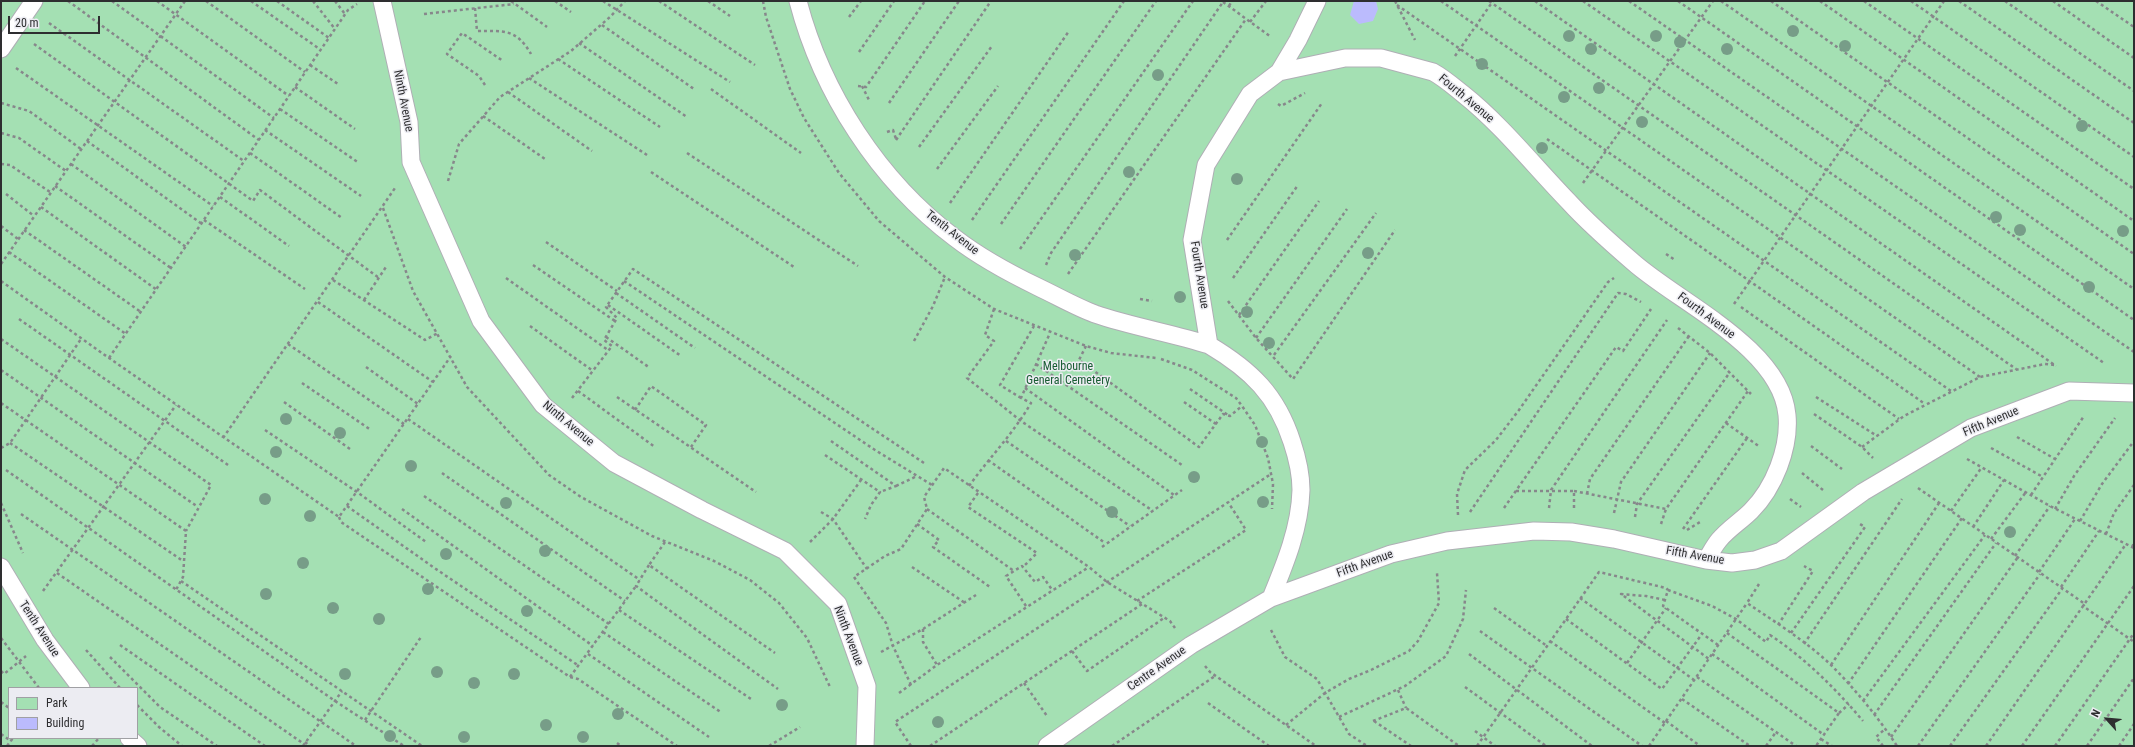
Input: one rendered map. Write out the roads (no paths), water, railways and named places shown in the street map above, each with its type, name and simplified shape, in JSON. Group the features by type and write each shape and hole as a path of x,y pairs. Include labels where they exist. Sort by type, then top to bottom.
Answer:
{"lane":[{"name":"Ninth Avenue","path":"382,1 409,122 411,162 480,321 543,404 614,462 702,510 785,551 838,604 867,686 865,746"},
{"name":"Tenth Avenue","path":"798,1 811,43 853,127 874,157 900,188 936,222 958,240 1012,274 1094,314 1132,325 1174,334 1209,345"},
{"path":"1279,72 1298,40 1318,1"},
{"path":"1,49 31,5"},
{"name":"Fourth Avenue","path":"1209,345 1192,240 1206,165 1250,94 1279,72 1345,58 1381,58 1437,74 1481,108 1569,203 1635,264 1721,324 1762,363 1780,390 1787,414 1786,439 1779,465 1766,490 1752,509 1719,541 1706,560"},
{"path":"1209,345 1233,359 1272,397 1287,427 1298,459 1301,490 1296,524 1288,556 1271,598"},
{"name":"Fifth Avenue","path":"1271,598 1391,554 1422,546 1534,531 1572,532 1614,539 1706,560 1732,563 1755,560 1781,551 1862,492 1964,432 2069,392 2134,392"},
{"name":"Tenth Avenue","path":"1,567 45,640 80,687"},
{"name":"Centre Avenue","path":"1054,741 1191,645 1271,598"},
{"path":"130,739 138,746"}],"park label":[{"name":"Melbourne General Cemetery","path":"1068,374"}]}
